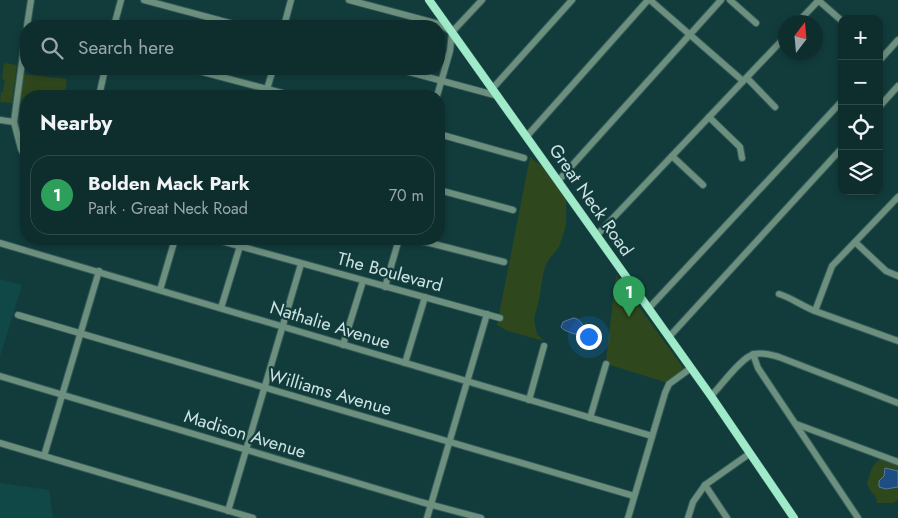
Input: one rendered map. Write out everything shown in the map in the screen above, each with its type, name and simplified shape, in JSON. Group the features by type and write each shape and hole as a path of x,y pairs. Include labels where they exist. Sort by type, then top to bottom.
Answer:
{"main road":[{"name":"Great Neck Road","path":"429,0 443,20"},
{"name":"Great Neck Road","path":"445,22 598,235 794,518"}],"street":[{"path":"28,20 31,0"},
{"path":"116,20 121,0"},
{"path":"144,0 219,20"},
{"path":"286,20 291,0"},
{"path":"349,0 424,20"},
{"path":"445,69 450,51 452,32 482,0"},
{"path":"493,88 572,0"},
{"path":"527,136 649,0 745,79 775,107"},
{"path":"558,180 721,0"},
{"path":"730,0 756,23"},
{"path":"805,15 819,0 838,17"},
{"path":"445,28 452,32"},
{"path":"880,60 898,40"},
{"path":"598,235 778,44"},
{"path":"20,145 14,122 21,75"},
{"path":"100,90 104,75"},
{"path":"210,75 257,90"},
{"path":"267,90 271,75"},
{"path":"422,75 498,96"},
{"path":"439,90 443,75"},
{"path":"881,105 898,86"},
{"path":"649,308 838,105"},
{"path":"710,117 740,147 742,158"},
{"path":"0,120 14,122"},
{"path":"445,136 524,158"},
{"path":"669,337 840,150"},
{"path":"672,156 703,185"},
{"path":"445,192 513,210"},
{"path":"815,311 832,266 898,197"},
{"path":"855,242 886,271 898,276"},
{"name":"Nathalie Avenue","path":"0,243 652,436"},
{"path":"160,290 173,245"},
{"path":"386,287 397,245"},
{"path":"437,245 504,262"},
{"path":"221,308 240,246"},
{"name":"The Boulevard","path":"240,246 500,318"},
{"path":"228,511 301,264"},
{"path":"44,456 99,272"},
{"path":"343,345 363,281"},
{"path":"779,294 789,297 802,306 898,342"},
{"path":"405,363 425,297"},
{"path":"426,518 487,314"},
{"name":"Williams Avenue","path":"18,315 634,496"},
{"path":"529,400 544,346"},
{"path":"753,354 758,368 858,518"},
{"path":"711,396 743,361 753,354 765,354 779,357 898,403"},
{"path":"590,418 606,364"},
{"path":"628,518 669,384 691,368"},
{"name":"Madison Avenue","path":"0,376 481,518"},
{"path":"796,424 898,462"},
{"path":"0,443 253,518"},
{"path":"688,518 693,502 705,485 749,454"},
{"path":"705,485 727,518"}],"shaded area":[{"path":"0,279 22,285 0,356"},
{"path":"0,483 49,490 53,518 0,518"}],"green space":[{"path":"4,63 17,65 12,103 0,102 5,80 2,79"},
{"path":"23,75 67,79 66,90 21,90"},
{"path":"530,157 550,173 566,198 566,225 559,247 547,262 534,319 537,334 544,341 508,331 497,325"},
{"path":"616,275 685,370 668,383 610,365 606,360"},
{"path":"882,459 898,464 898,500 893,503 877,503 876,497 867,483 870,472 876,463"}],"water":[{"path":"573,318 579,320 583,326 585,330 583,335 571,333 561,327 563,322"},
{"path":"885,468 898,471 898,487 886,489 879,487 879,481 884,476"}],"place":[{"name":"Bolden Mack Park","path":"629,317"}]}
